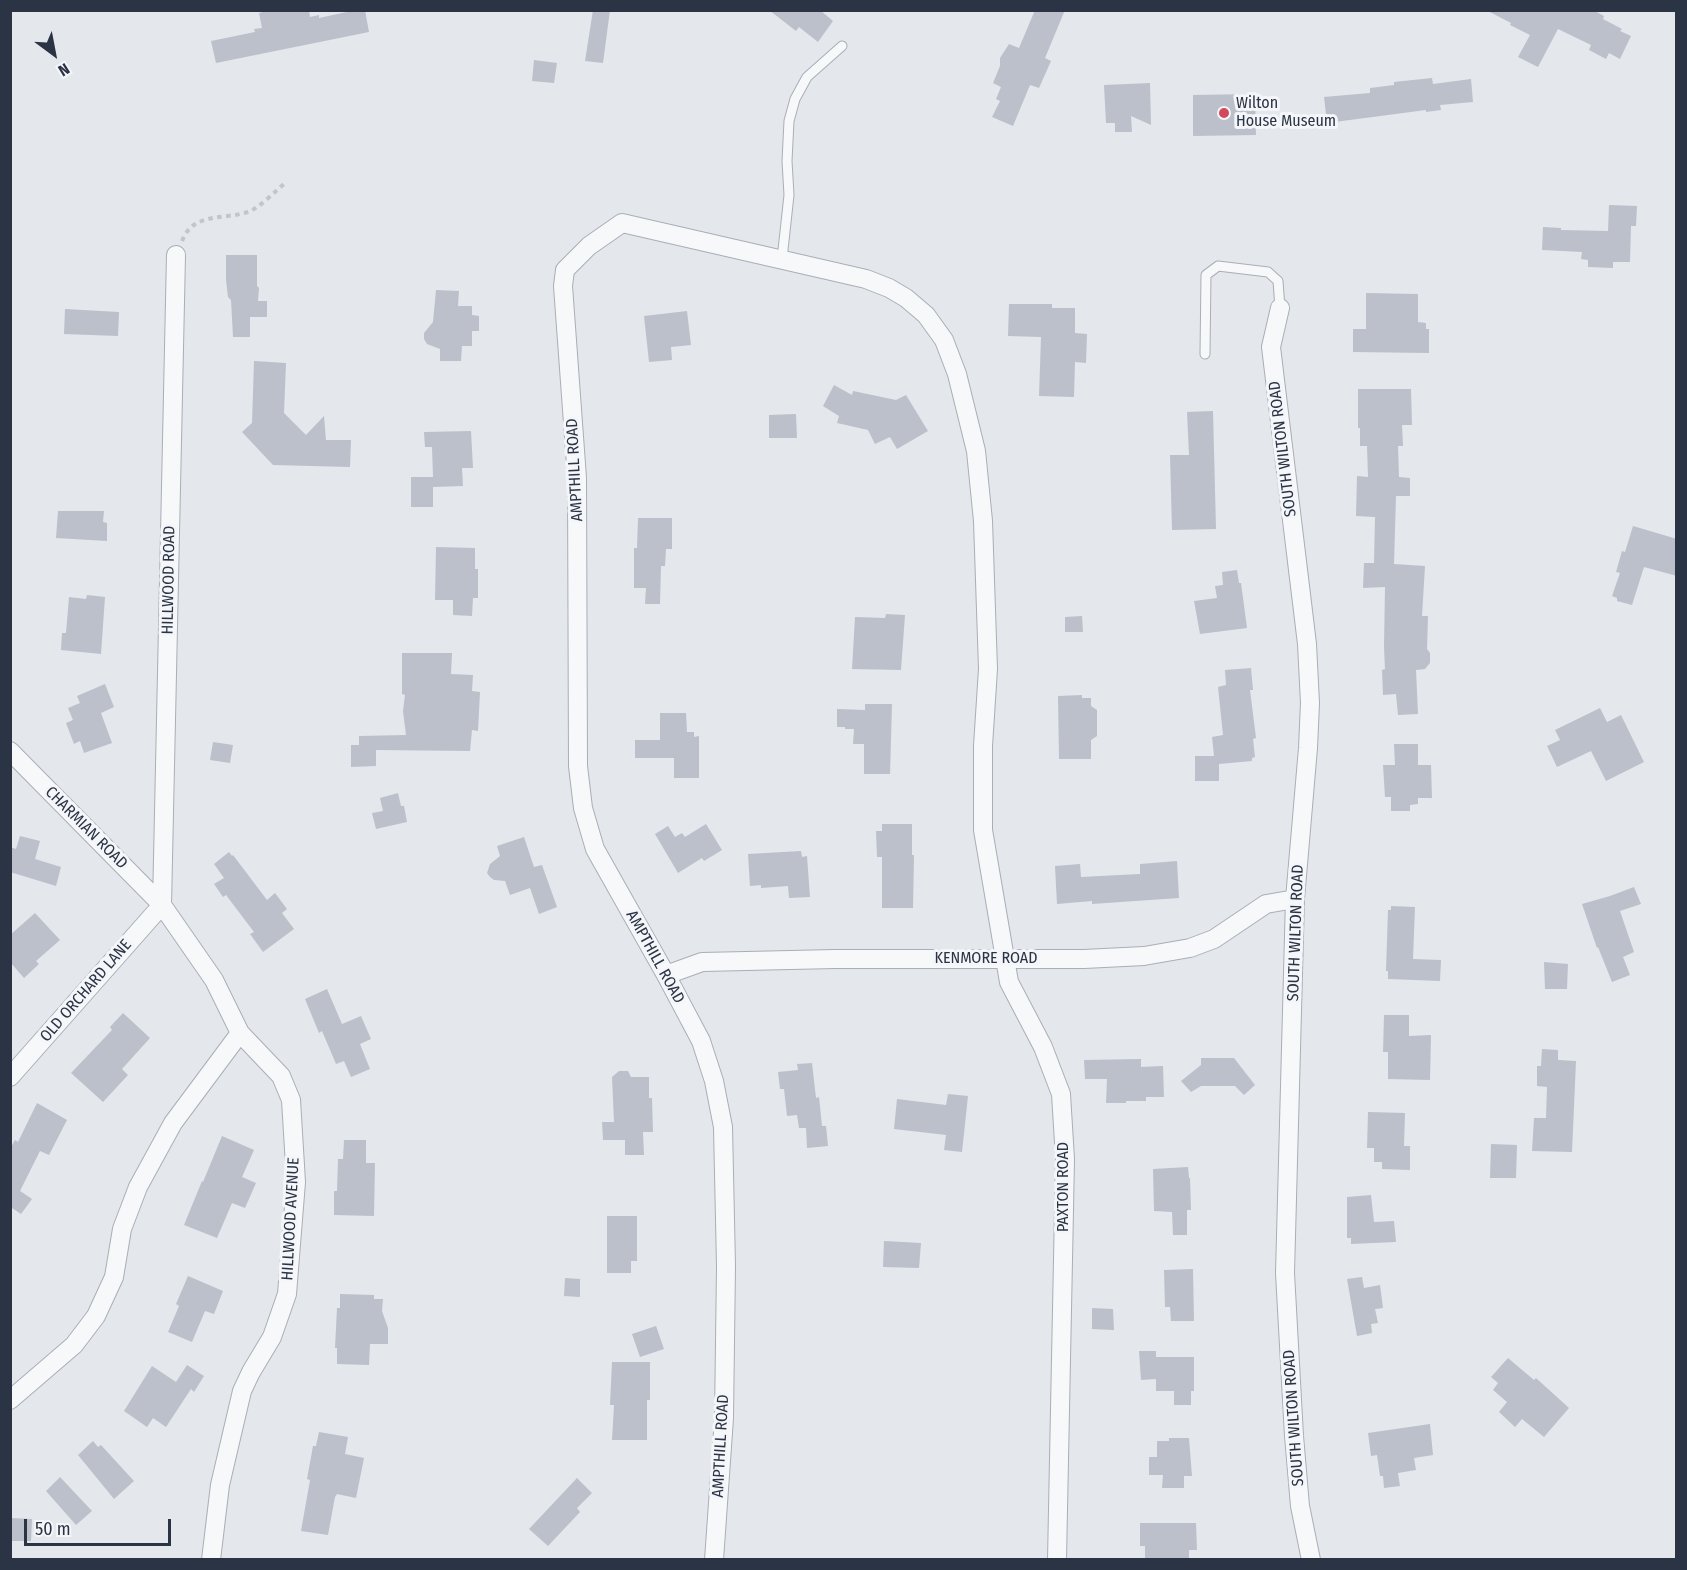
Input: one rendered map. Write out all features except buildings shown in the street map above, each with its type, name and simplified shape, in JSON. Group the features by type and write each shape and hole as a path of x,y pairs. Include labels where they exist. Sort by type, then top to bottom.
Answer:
{"street":[{"name":"AMPTHILL ROAD","path":"714,1560 724,1418 726,1266 723,1127 714,1081 701,1041 595,849 583,808 578,766 577,478 563,286 565,270 588,246 621,223 866,279 906,298 926,315 944,340 957,374 976,451 983,521 988,669 983,746 983,830"},
{"name":"HILLWOOD ROAD","path":"162,905 176,255"},
{"name":"SOUTH WILTON ROAD","path":"1280,308 1271,347 1306,633 1310,703 1295,899 1285,1273 1300,1506 1311,1560"},
{"name":"CHARMIAN ROAD","path":"10,752 162,905"},
{"name":"PAXTON ROAD","path":"983,830 1009,982 1043,1047 1061,1094 1065,1159 1057,1560"},
{"name":"KENMORE ROAD","path":"666,975 702,962 835,959 1084,959 1144,956 1190,948 1214,939 1266,904 1295,899"},
{"name":"HILLWOOD AVENUE","path":"162,905 214,980 240,1033 281,1076 291,1100 296,1182 287,1294 272,1337 242,1391 220,1485 211,1560"},
{"name":"OLD ORCHARD LANE","path":"10,1077 162,905"},
{"path":"10,1400 74,1345 96,1316 114,1277 122,1229 138,1188 173,1123 240,1033"}],"lane":[{"path":"782,260 789,195 787,160 789,121 795,99 807,77 842,46"},
{"path":"1205,354 1206,275 1218,266 1268,272 1278,281 1280,308"}],"path":[{"path":"176,255 186,230 195,223 251,212 286,183"}],"place":[{"name":"Wilton House Museum","path":"1224,113"}]}
